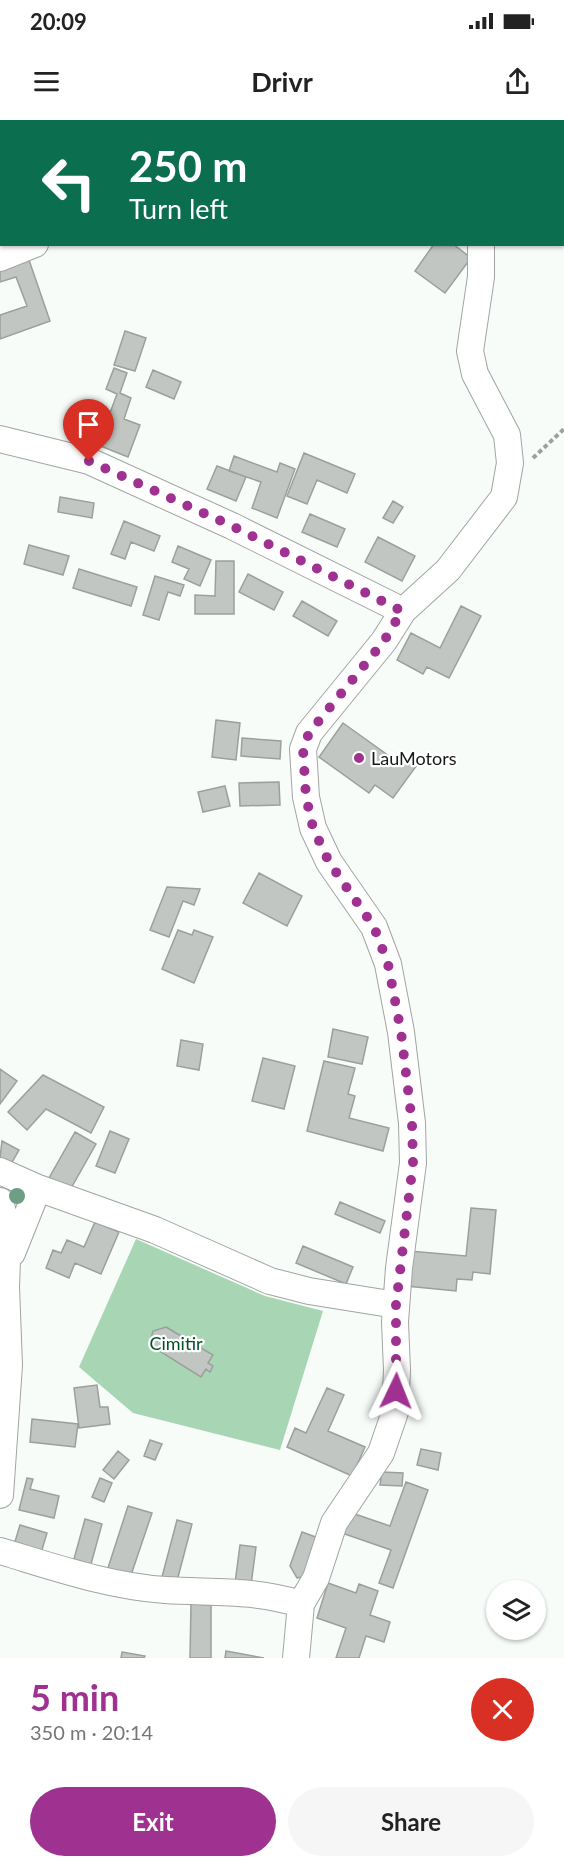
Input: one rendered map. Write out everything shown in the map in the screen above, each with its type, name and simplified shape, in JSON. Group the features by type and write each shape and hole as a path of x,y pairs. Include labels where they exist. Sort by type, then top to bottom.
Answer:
{"street":[{"path":"0,258 30,246"},
{"path":"296,1658 301,1604 316,1578 334,1523 381,1453 394,1412 397,1370 396,1305 413,1163 412,1123 396,996 388,964 374,927 329,862 313,828 306,797 303,749 309,733 384,641 402,611 448,570 504,497 510,463 507,435 475,374 470,351 481,277 481,246"},
{"path":"0,440 89,461 232,526 402,611"},
{"path":"0,1171 38,1188 155,1230 270,1281 309,1291 396,1305"},
{"path":"7,1264 38,1188"},
{"path":"0,1201 8,1232 9,1365 0,1495"},
{"path":"0,1551 119,1584 165,1590 258,1593 301,1604"}],"green space":[{"name":"Cimitir","path":"136,1239 265,1296 323,1311 280,1450 133,1413 79,1367"}],"building":[{"path":"433,246 456,246 471,258 445,293 415,271"},
{"path":"29,260 50,321 0,339 0,315 27,306 16,277 0,282 0,270"},
{"path":"125,331 146,338 135,371 114,365"},
{"path":"114,368 127,373 120,393 131,398 124,419 140,425 128,457 93,443 105,411 110,413 117,394 106,389"},
{"path":"153,370 181,382 174,399 146,387"},
{"path":"304,453 355,474 347,493 317,480 307,504 287,496"},
{"path":"234,456 277,472 280,463 295,469 277,518 252,508 261,482 229,471"},
{"path":"217,466 246,477 236,501 207,489"},
{"path":"60,497 94,503 92,518 58,512"},
{"path":"393,501 403,507 393,523 383,518"},
{"path":"310,514 345,529 337,547 302,532"},
{"path":"124,521 160,536 154,551 131,542 125,559 111,554"},
{"path":"378,537 415,556 402,581 365,562"},
{"path":"29,545 69,556 63,575 24,564"},
{"path":"178,546 211,560 200,586 184,579 189,569 172,562"},
{"path":"216,561 234,561 234,614 195,614 195,595 215,596"},
{"path":"79,569 137,587 131,606 73,588"},
{"path":"248,574 283,592 274,610 239,592"},
{"path":"155,576 184,585 180,596 168,592 159,620 143,615"},
{"path":"302,601 337,621 328,636 293,616"},
{"path":"461,606 481,616 449,678 427,667 423,674 397,660 411,633 440,648"},
{"path":"216,720 240,723 236,760 212,757"},
{"path":"343,723 399,763 404,755 417,765 393,798 375,785 369,793 319,757"},
{"path":"242,738 281,741 280,759 241,756"},
{"path":"279,782 280,805 240,806 239,783"},
{"path":"225,786 230,806 203,812 198,792"},
{"path":"259,873 302,896 287,926 243,903"},
{"path":"167,887 200,889 194,905 183,901 169,937 150,930"},
{"path":"178,930 192,935 194,930 213,937 194,983 162,969"},
{"path":"333,1029 368,1037 362,1064 328,1057"},
{"path":"181,1040 203,1044 199,1070 177,1066"},
{"path":"263,1058 295,1066 284,1109 252,1101"},
{"path":"324,1061 355,1068 348,1094 355,1096 349,1118 389,1128 383,1151 307,1131"},
{"path":"0,1069 17,1081 0,1104"},
{"path":"43,1075 104,1107 91,1133 46,1109 27,1130 8,1112"},
{"path":"110,1131 129,1139 115,1173 96,1166"},
{"path":"75,1132 96,1144 70,1190 49,1178"},
{"path":"2,1141 19,1150 11,1164 0,1158"},
{"path":"340,1202 385,1221 380,1233 335,1214"},
{"path":"471,1208 496,1210 490,1274 473,1272 472,1280 457,1279 456,1291 406,1286 410,1251 466,1256"},
{"path":"95,1222 119,1232 101,1274 75,1263 69,1278 46,1268 53,1250 61,1253 67,1240 84,1247"},
{"path":"303,1246 353,1267 346,1284 296,1263"},
{"path":"166,1327 213,1355 208,1363 213,1366 210,1372 206,1369 201,1377 153,1347 150,1342 153,1331"},
{"path":"97,1385 100,1407 108,1407 110,1424 79,1428 74,1388"},
{"path":"327,1388 344,1395 328,1431 365,1447 352,1476 287,1447 295,1428 306,1433"},
{"path":"32,1419 78,1424 75,1447 30,1442"},
{"path":"150,1440 162,1444 155,1460 144,1456"},
{"path":"421,1449 441,1453 438,1470 417,1465"},
{"path":"118,1451 129,1460 114,1479 103,1470"},
{"path":"382,1472 403,1473 402,1486 380,1485"},
{"path":"27,1478 33,1479 30,1489 59,1496 54,1518 19,1510"},
{"path":"100,1478 112,1483 104,1502 92,1497"},
{"path":"406,1482 428,1490 393,1588 379,1583 391,1550 342,1533 349,1512 390,1526"},
{"path":"128,1506 152,1513 130,1578 107,1571"},
{"path":"85,1519 102,1524 91,1564 74,1559"},
{"path":"177,1520 192,1524 177,1581 162,1577"},
{"path":"20,1525 47,1533 41,1553 14,1545"},
{"path":"302,1532 321,1539 308,1576 297,1578 290,1566"},
{"path":"240,1545 256,1547 251,1585 235,1583"},
{"path":"328,1583 356,1593 359,1584 378,1591 370,1615 390,1622 384,1642 366,1636 359,1658 336,1658 346,1628 317,1618"},
{"path":"191,1604 211,1605 211,1658 190,1658"},
{"path":"226,1651 264,1658 225,1658"},
{"path":"122,1652 145,1656 144,1658 121,1658"}],"place":[{"name":"LauMotors","path":"359,758"}],"route":[{"path":"89,461 232,526 402,611 369,661 329,706 309,733 303,749 306,797 313,828 329,862 374,927 388,964 396,996 412,1123 413,1163 396,1305 396,1391"}]}
